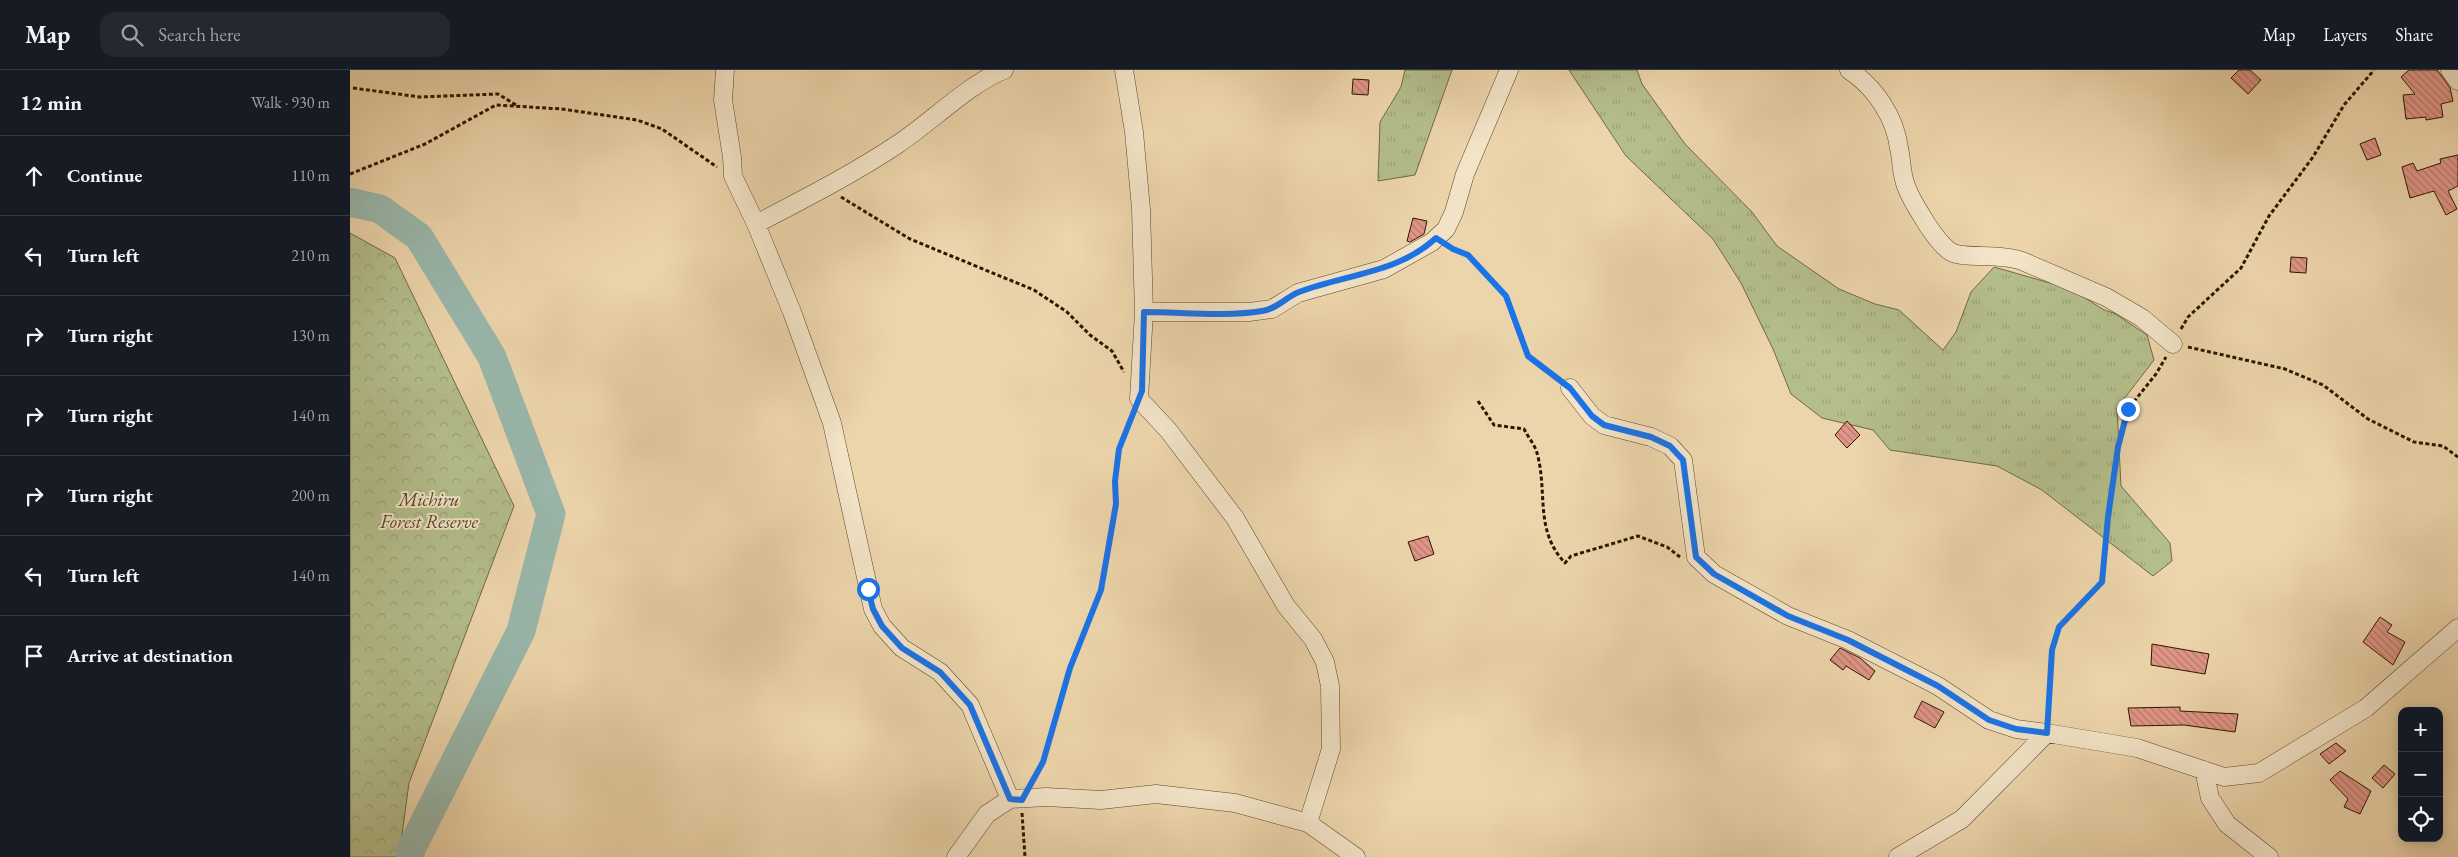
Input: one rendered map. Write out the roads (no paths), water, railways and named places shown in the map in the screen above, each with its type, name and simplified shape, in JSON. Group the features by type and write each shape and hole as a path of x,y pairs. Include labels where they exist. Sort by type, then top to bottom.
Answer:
{"street":[{"path":"725,70 723,100 732,157 732,176 756,224 792,312 832,423 873,609 882,626 902,648 940,672 970,705 1016,799"},
{"path":"756,224 868,165 927,124 987,76 1004,70"},
{"path":"1124,70 1134,132 1141,209 1144,312 1140,399 1168,430 1235,518 1286,606 1313,639 1325,662 1330,686 1331,749 1308,823"},
{"path":"1144,312 1249,312 1272,309 1298,292 1384,269 1408,257 1446,229 1454,212 1465,174 1509,70"},
{"path":"1849,70 1872,90 1890,116 1900,147 1900,165 1906,187 1930,228 1946,248 1961,254 2003,256 2022,261 2106,296 2142,318 2173,344"},
{"path":"2450,70 2458,81"},
{"path":"1570,388 1592,416 1604,425 1651,437 1670,446 1683,460 1696,557 1714,574 1736,589 1758,598 1788,616 1848,640 1938,686 1989,720 2016,729 2137,748 2224,778 2239,778 2259,773 2366,708 2458,628"},
{"path":"1898,857 1962,819 2047,733"},
{"path":"2204,770 2210,798 2227,824 2269,857"},
{"path":"956,857 987,814 1016,799 1046,797 1100,800 1156,794 1235,802 1308,823 1356,857"}],"waterway":[{"path":"350,202 380,209 419,237 492,357 551,514 521,631 410,851 410,857"}],"park label":[{"name":"Michiru Forest Reserve","path":"429,510"}]}
